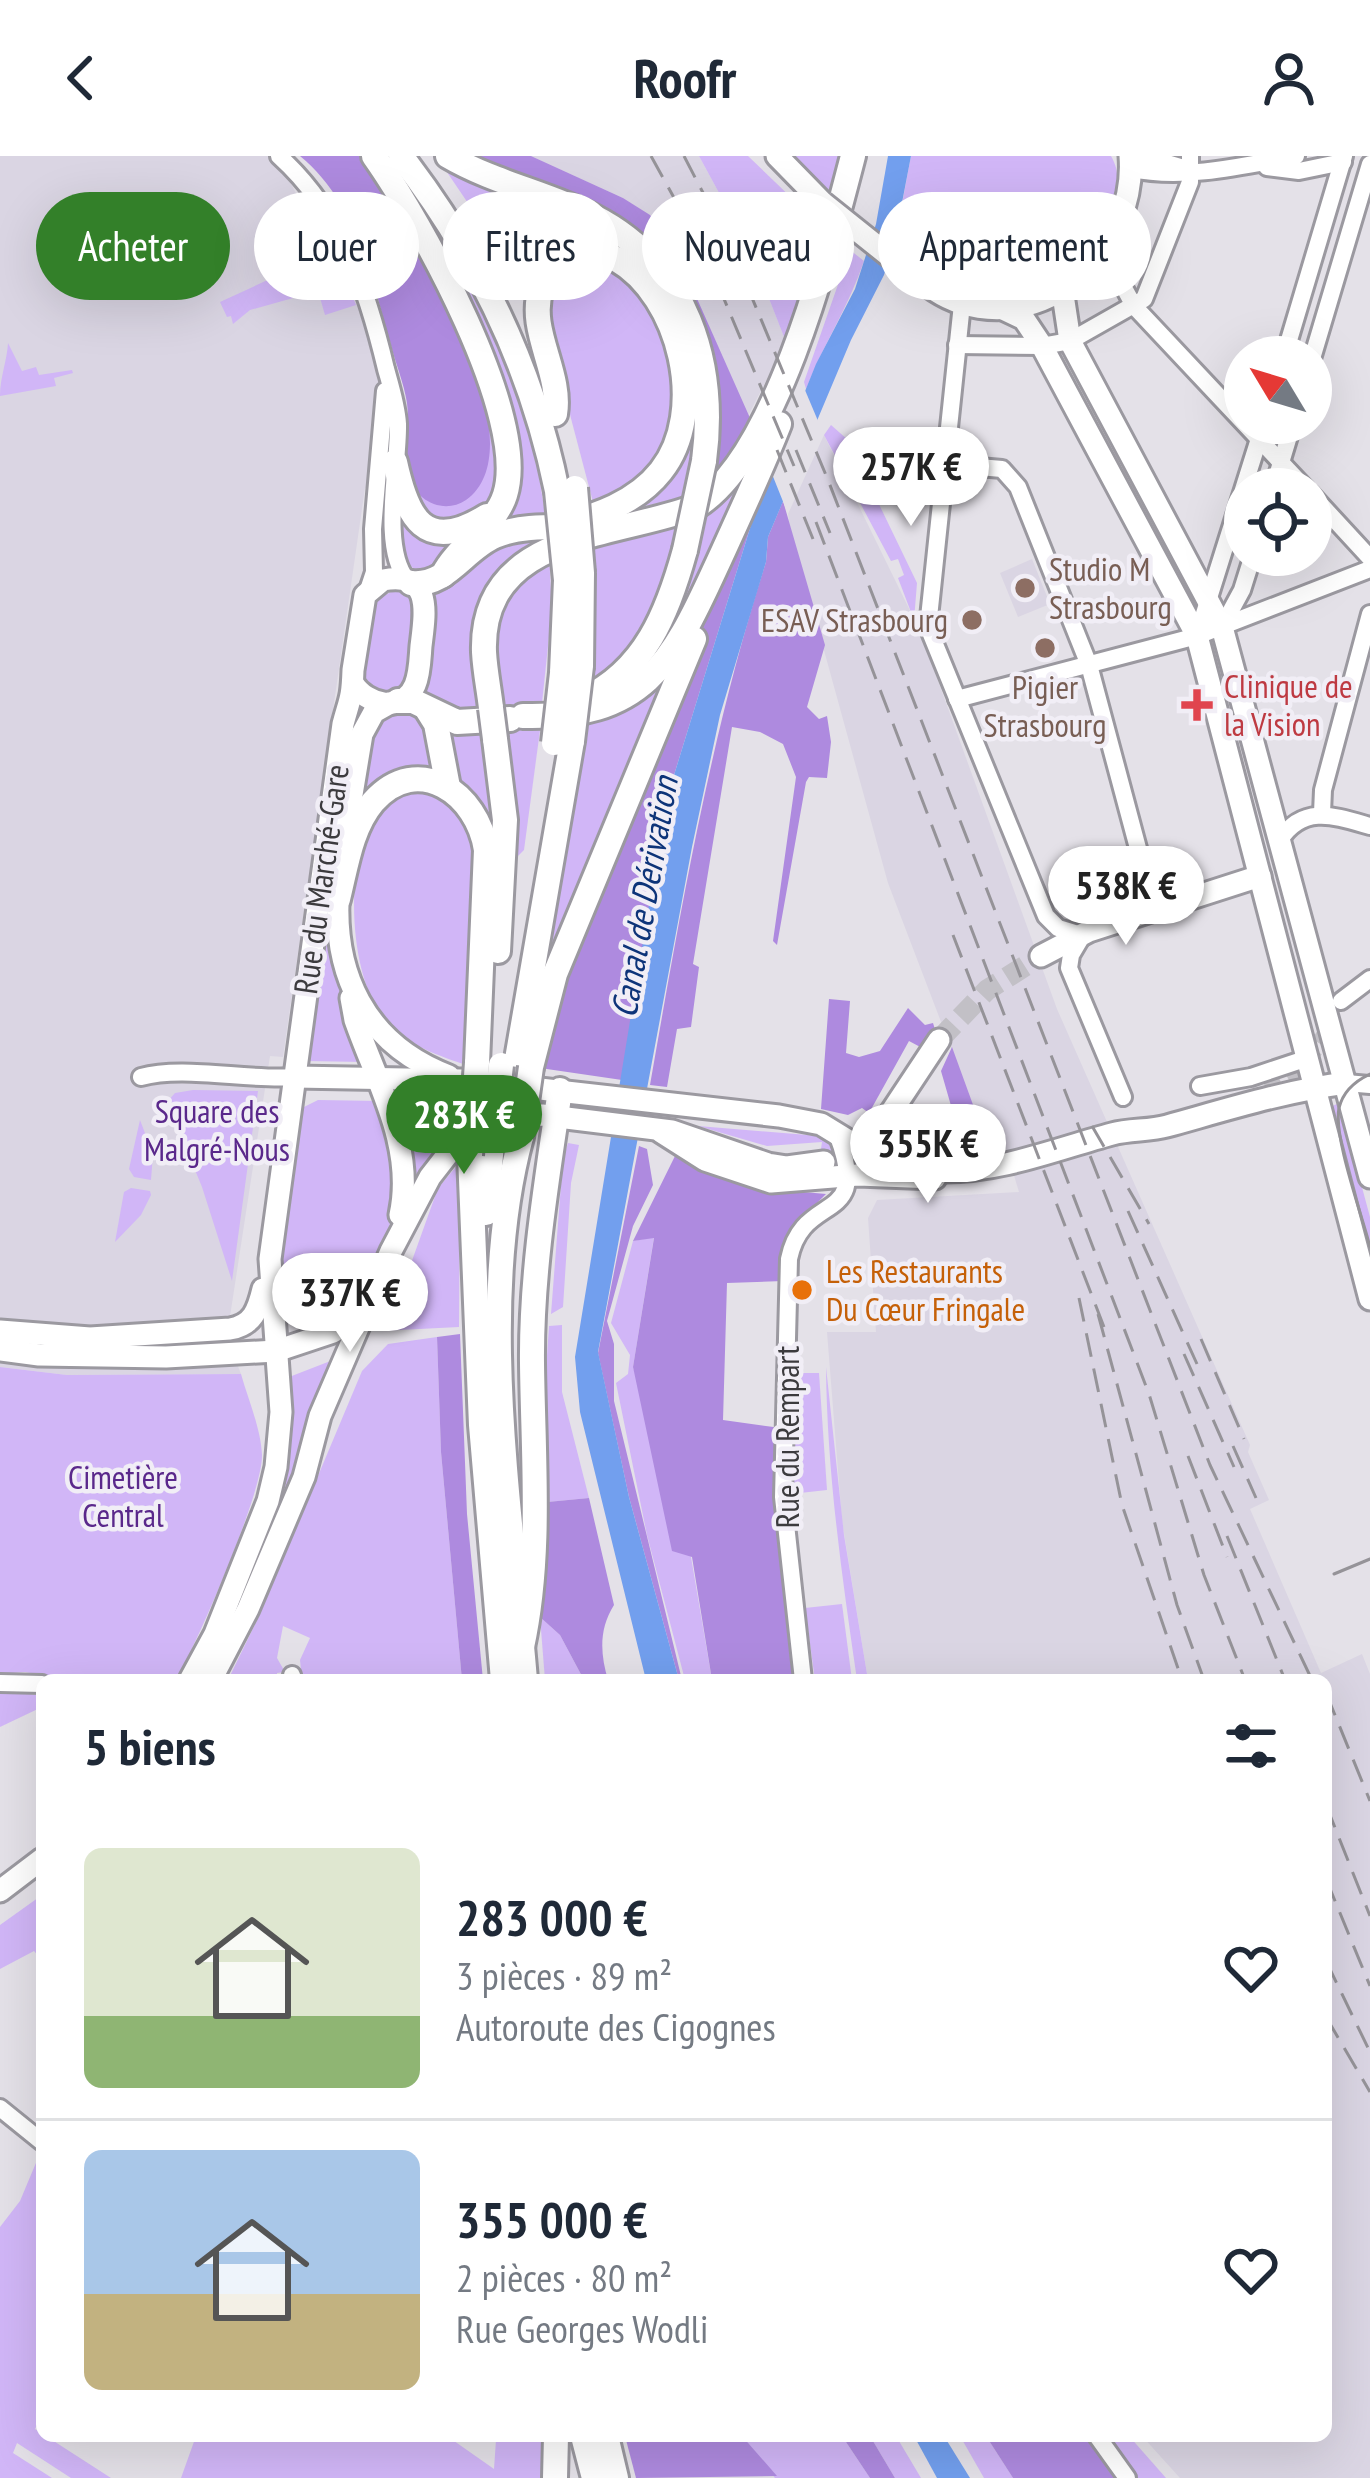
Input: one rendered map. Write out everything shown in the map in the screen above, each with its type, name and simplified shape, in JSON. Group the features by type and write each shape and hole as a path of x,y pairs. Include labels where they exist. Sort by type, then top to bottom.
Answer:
{"highway":[{"path":"374,156 445,274 498,411 508,463 502,503 454,555 443,575"},
{"path":"401,156 445,219 502,317 566,489"},
{"path":"420,156 516,310 555,414 574,577 572,670 563,742 495,1067"},
{"path":"448,156 476,172 594,217 640,250 664,277 693,326 704,363 708,402 704,461 685,550 654,634 626,672 589,697 523,716"},
{"path":"479,1316 494,1145 505,855 501,774 484,649 488,615 499,591 535,555 704,502 733,476 748,454 796,341 853,156"},
{"path":"495,1067 555,974 678,680 825,307 869,156"},
{"path":"554,527 608,510 646,488 669,460 682,426 682,368 669,325 639,278 605,254 565,259 548,275 539,296 540,325 559,394 555,414"},
{"path":"395,462 406,506 422,526 433,530 467,527 502,503"},
{"path":"394,702 413,701 457,722 471,723 559,716 621,698 652,676 684,635 746,501"},
{"path":"409,582 427,583 443,575 472,548 494,536 554,527 629,526"},
{"path":"426,708 436,724 448,787"},
{"path":"338,899 356,832 386,790 413,780 448,787 472,809 486,850 495,1067 494,1145 473,1204 481,1425 502,1674"},
{"path":"522,1647 532,1599 532,1360 541,1231 560,1090"},
{"path":"494,1145 508,1184 502,1354 509,1540 524,1674"},
{"path":"555,2478 556,2442"},
{"path":"585,2442 594,2478"},
{"path":"607,2442 616,2478"}],"main road":[{"path":"777,156 823,203 940,294 962,304 999,307 1032,300"},
{"path":"1129,192 1135,160"},
{"path":"1064,300 1070,341 1222,627 1370,1177"},
{"path":"999,307 1024,320 1042,346 1198,636 1370,1299"},
{"path":"368,590 383,580 409,582 422,594 425,610 416,683 374,712 362,734 338,899 341,947 355,1020 402,1150 405,1192 391,1251"},
{"name":"Rue du Marché-Gare","path":"270,1260 340,746 355,693 362,601 368,590"},
{"path":"353,683 370,701 394,702"},
{"path":"1041,956 1080,935 1260,876 1280,840"},
{"path":"350,989 397,1048 434,1070 495,1067 651,1127 697,1157 771,1182 840,1172 999,1181 1192,1125 1209,1115"},
{"path":"882,1126 939,1040"},
{"path":"1308,1058 1338,1057"},
{"path":"295,1077 376,1080 495,1067"},
{"path":"214,1674 248,1609 304,1477 320,1416 391,1251 430,1177 458,1141 502,1119 611,1114 648,1102 779,1115 821,1124 851,1143 942,1171 1008,1164 1120,1132 1148,1130 1346,1083"},
{"path":"0,1331 90,1338 238,1327 258,1309 270,1260"},
{"path":"270,1260 282,1318 294,1333 310,1341"},
{"path":"193,1674 215,1634 272,1489 280,1412 270,1260"},
{"path":"0,1350 166,1357 276,1351 310,1341 362,1315"},
{"path":"0,1891 36,1864"}],"street":[{"path":"279,156 319,201 345,242 372,309 398,422 395,555 409,582"},
{"path":"1254,166 1296,156"},
{"path":"1339,158 1365,198"},
{"path":"1290,336 1339,158"},
{"path":"1135,160 1151,173 1191,163 1299,170 1339,158 1369,170 1365,198 1320,336"},
{"path":"956,345 1042,346 1070,341 1144,299 1191,163"},
{"path":"1131,300 1224,394"},
{"path":"962,304 928,627 1051,922 1080,935 1069,968 1123,1097"},
{"path":"368,590 375,565 373,529 387,373"},
{"path":"1198,636 1258,444"},
{"path":"1270,444 1287,468"},
{"path":"1279,468 1286,444"},
{"path":"944,464 1002,469 1014,478 1089,664 1154,908"},
{"path":"1332,518 1370,558"},
{"path":"957,699 1198,636 1370,569"},
{"path":"1222,627 1246,576"},
{"path":"1322,813 1323,790 1370,614"},
{"path":"1280,840 1294,820 1322,813 1370,826"},
{"path":"1341,1001 1370,979"},
{"path":"1120,1132 1258,1082 1308,1058"},
{"path":"141,1077 191,1073 295,1077"},
{"path":"1200,1086 1258,1082"},
{"path":"1346,1083 1370,1085"},
{"path":"836,1132 840,1172 942,1171"},
{"name":"Rue du Rempart","path":"802,1674 783,1497 789,1259 797,1234 827,1209 840,1172"},
{"path":"0,1684 36,1684"},
{"path":"0,2108 36,2137"},
{"path":"1101,2442 1127,2478"}],"shaded area":[{"path":"0,156 277,156 295,192 254,192 254,300 378,300 407,403 408,476 365,488 283,1057 270,1056 229,1323 223,1328 241,1374 67,1375 0,1367"},
{"path":"300,156 361,156 386,192 333,192"},
{"path":"468,156 531,156 610,192 567,191"},
{"path":"531,156 699,156 719,192 642,192 642,211 618,192"},
{"path":"618,196 642,210 642,237 622,220"},
{"path":"419,247 460,327 479,381 489,430 486,471 466,500 440,506 424,499 412,485 406,395 378,300 419,300"},
{"path":"692,300 698,300 754,427 711,486 713,373"},
{"path":"697,300 770,300 786,342 748,416"},
{"path":"824,435 920,631 1057,1009 1250,1445 1248,1452 1269,1500 1250,1509 1321,1673 1362,1654 1370,1674 1370,2478 1180,2478 1147,2442 1332,2442 1332,1674 867,1674 842,1521 827,1332 876,1332 868,1218 877,1200 1019,1192 1000,1129 980,1124 888,883 788,514"},
{"path":"783,501 825,645 807,707 819,719 827,716 831,742 827,778 809,777 806,782 777,945 773,941 796,777 783,744 760,732 732,727 693,964 699,967 691,1027 677,1029 667,1087 650,1085 713,756 766,562 768,537"},
{"path":"743,520 751,525 666,801 622,1080 540,1068 551,1009"},
{"name":"Studio M Strasbourg","path":"1032,559 1050,604 1018,617 1000,573"},
{"path":"829,999 850,1001 846,1053 859,1057 880,1051 908,1008 925,1025 933,1023 938,1039 924,1049 909,1041 869,1113 862,1108 848,1115 821,1109"},
{"path":"952,1047 980,1124 1000,1129 1003,1140 958,1130 941,1071"},
{"path":"639,1146 647,1149 653,1185 633,1226 607,1321 614,1344 614,1401 681,1674 629,1497 598,1353"},
{"path":"675,1156 748,1187 826,1194 789,1231 783,1281 727,1283 723,1420 781,1428 798,1674 711,1674 692,1557 672,1551 633,1367 654,1238 633,1241"},
{"path":"460,1334 467,1514 482,1674 461,1674 441,1452 437,1337"},
{"path":"589,1498 614,1605 602,1641 606,1674 581,1674 560,1635 540,1617 537,1503"},
{"path":"627,2442 747,2442 777,2476 636,2478"},
{"path":"846,2442 874,2442 895,2478 870,2478"},
{"path":"990,2442 1092,2442 1119,2478 1013,2478"}],"green space":[{"path":"436,156 523,192 460,192"},
{"path":"699,156 748,156 785,192 719,192"},
{"path":"790,156 842,156 834,192 825,192"},
{"path":"911,156 1111,156 1117,172 1115,192 904,192"},
{"path":"419,202 443,236 443,283 419,224"},
{"path":"618,236 642,256 642,269 618,251"},
{"path":"854,253 864,261 854,286"},
{"path":"618,269 664,328 680,401 655,470 594,506 547,327 545,300 618,300"},
{"path":"254,286 254,300 286,300 250,310 233,324 220,302"},
{"path":"321,300 354,300 356,305 325,315"},
{"path":"450,300 481,300 502,341 529,423 546,520 497,523 514,458"},
{"path":"664,300 677,301 692,336 700,373 702,413 691,495 617,513 665,475 678,458 688,429 685,356"},
{"path":"770,300 800,300 786,342"},
{"path":"833,300 848,300 806,389 804,382"},
{"path":"8,343 22,371 36,367 39,375 73,373 54,378 56,386 0,396"},
{"path":"471,354 495,421 498,496 474,520 423,520 408,476"},
{"path":"831,425 848,440 917,583 914,620 898,578 904,575 898,559 891,561 824,435"},
{"path":"748,467 671,639 627,680 700,536 706,512"},
{"path":"400,511 452,534 454,544 431,569 415,570 401,557"},
{"path":"683,521 650,629 593,686 595,543"},
{"path":"510,537 548,539 527,548 506,566 483,711 468,713 424,697 435,606 428,590"},
{"path":"549,555 552,608 542,703 502,709 495,660 497,623 514,590"},
{"path":"395,590 412,600 414,633 405,677 395,692 385,693 376,691 364,676 375,600"},
{"path":"669,668 550,968 543,966 587,716"},
{"path":"406,709 423,714 437,774 359,807 370,733 379,717"},
{"path":"541,723 524,850 517,857 504,729"},
{"path":"441,726 483,732 493,806 492,870 454,782"},
{"path":"414,788 455,801 477,845 463,1064 430,1052 391,1027 371,998 357,946 355,887 365,833 382,803"},
{"path":"325,889 333,964 365,1062 305,1061"},
{"name":"Square des Malgré-Nous","path":"258,1091 232,1281 202,1187 167,1102 175,1093"},
{"path":"318,1100 379,1101 394,1140 397,1170 389,1228 366,1285 328,1323 303,1330 287,1316 278,1259 298,1110"},
{"path":"393,1101 463,1103 461,1131 413,1195"},
{"path":"1346,1106 1346,1128 1370,1217 1370,1256 1330,1107"},
{"path":"140,1120 153,1154 151,1180 134,1177 129,1169"},
{"path":"698,1126 832,1137 841,1167 776,1172 820,1156 822,1142 767,1146"},
{"path":"568,1143 579,1145 571,1183 563,1307 551,1314 563,1159"},
{"path":"460,1162 459,1327 379,1331 409,1269 438,1188"},
{"path":"131,1188 151,1195 141,1215 115,1242 124,1192"},
{"path":"654,1237 633,1367 691,1557 711,1674 683,1674 647,1535 616,1383 628,1374 630,1355 611,1323 633,1241"},
{"path":"562,1325 562,1392 589,1498 537,1503 549,1326"},
{"path":"437,1337 441,1452 461,1674 301,1674 300,1660 310,1638 283,1626 277,1658 285,1672 231,1674 362,1371 388,1344"},
{"path":"333,1360 293,1481 227,1638 230,1606 263,1529 284,1379"},
{"name":"Cimetière Central","path":"0,1367 67,1375 241,1374 259,1435 259,1474 227,1568 179,1674 0,1674"},
{"path":"826,1367 844,1535 867,1674 856,1674"},
{"path":"794,1373 819,1373 827,1490 791,1494"},
{"path":"842,1604 851,1674 814,1674 805,1608"},
{"path":"540,1617 560,1635 581,1674 545,1674"},
{"path":"0,1694 36,1695 36,1710 0,1727"},
{"path":"36,1899 36,1953 0,1969 0,1925"},
{"path":"36,2163 36,2442 55,2442 111,2478 71,2478 17,2443 13,2453 52,2478 0,2478 0,2227 20,2201"},
{"path":"194,2442 456,2442 494,2469 496,2442 550,2442 548,2478 181,2478"},
{"path":"747,2442 846,2442 870,2478 775,2478"},
{"path":"874,2442 900,2442 921,2478 895,2478"},
{"path":"963,2442 990,2442 1013,2478 984,2478"},
{"path":"1112,2442 1134,2442 1166,2478 1138,2478"}],"water":[{"path":"888,156 911,156 904,192 882,192"},
{"path":"878,213 878,287 768,537 766,562 720,715 598,1352 629,1497 677,1674 645,1674 580,1412 575,1357 666,801 751,525 816,364 849,300 854,300"},
{"path":"917,2442 948,2442 970,2478 937,2478"}],"pier":[{"path":"802,383 821,428 786,509 768,464"}],"tunnel":[{"path":"939,1040 987,990 1041,956"},
{"path":"1266,1088 1303,1069 1331,1024"}],"tram line":[{"path":"1370,1074 1347,1092 1338,1121 1370,1247"},
{"path":"1334,1574 1370,1559"}],"railway":[{"path":"651,156 706,256 794,466"},
{"path":"684,156 730,245 828,480 1210,1465 1309,1674"},
{"path":"777,450 813,539"},
{"path":"796,450 830,533"},
{"path":"816,522 1149,1394 1204,1575 1243,1674"},
{"path":"953,935 1104,1327"},
{"path":"1092,1126 1149,1224"},
{"path":"1128,1211 1197,1364"},
{"path":"1079,1298 1122,1505 1180,1674"},
{"path":"1098,1314 1177,1605 1202,1674"},
{"path":"1201,1339 1244,1439"},
{"path":"1184,1354 1234,1467"},
{"path":"1233,1446 1256,1498"},
{"path":"1188,1456 1227,1557"},
{"path":"1227,1536 1283,1674"},
{"path":"1332,1708 1370,1801"},
{"path":"1332,1820 1370,1916"},
{"path":"1332,1894 1370,1986"},
{"path":"1332,1973 1370,2052"},
{"path":"1332,2027 1370,2092"}],"place":[{"name":"Studio M Strasbourg","path":"1025,588"},
{"name":"ESAV Strasbourg","path":"972,620"},
{"name":"Pigier Strasbourg","path":"1045,648"},
{"name":"Clinique de la Vision","path":"1197,705"},
{"name":"Les Restaurants Du Cœur Fringale","path":"802,1290"}],"water label":[{"name":"Canal de Dérivation","path":"644,897"}]}
